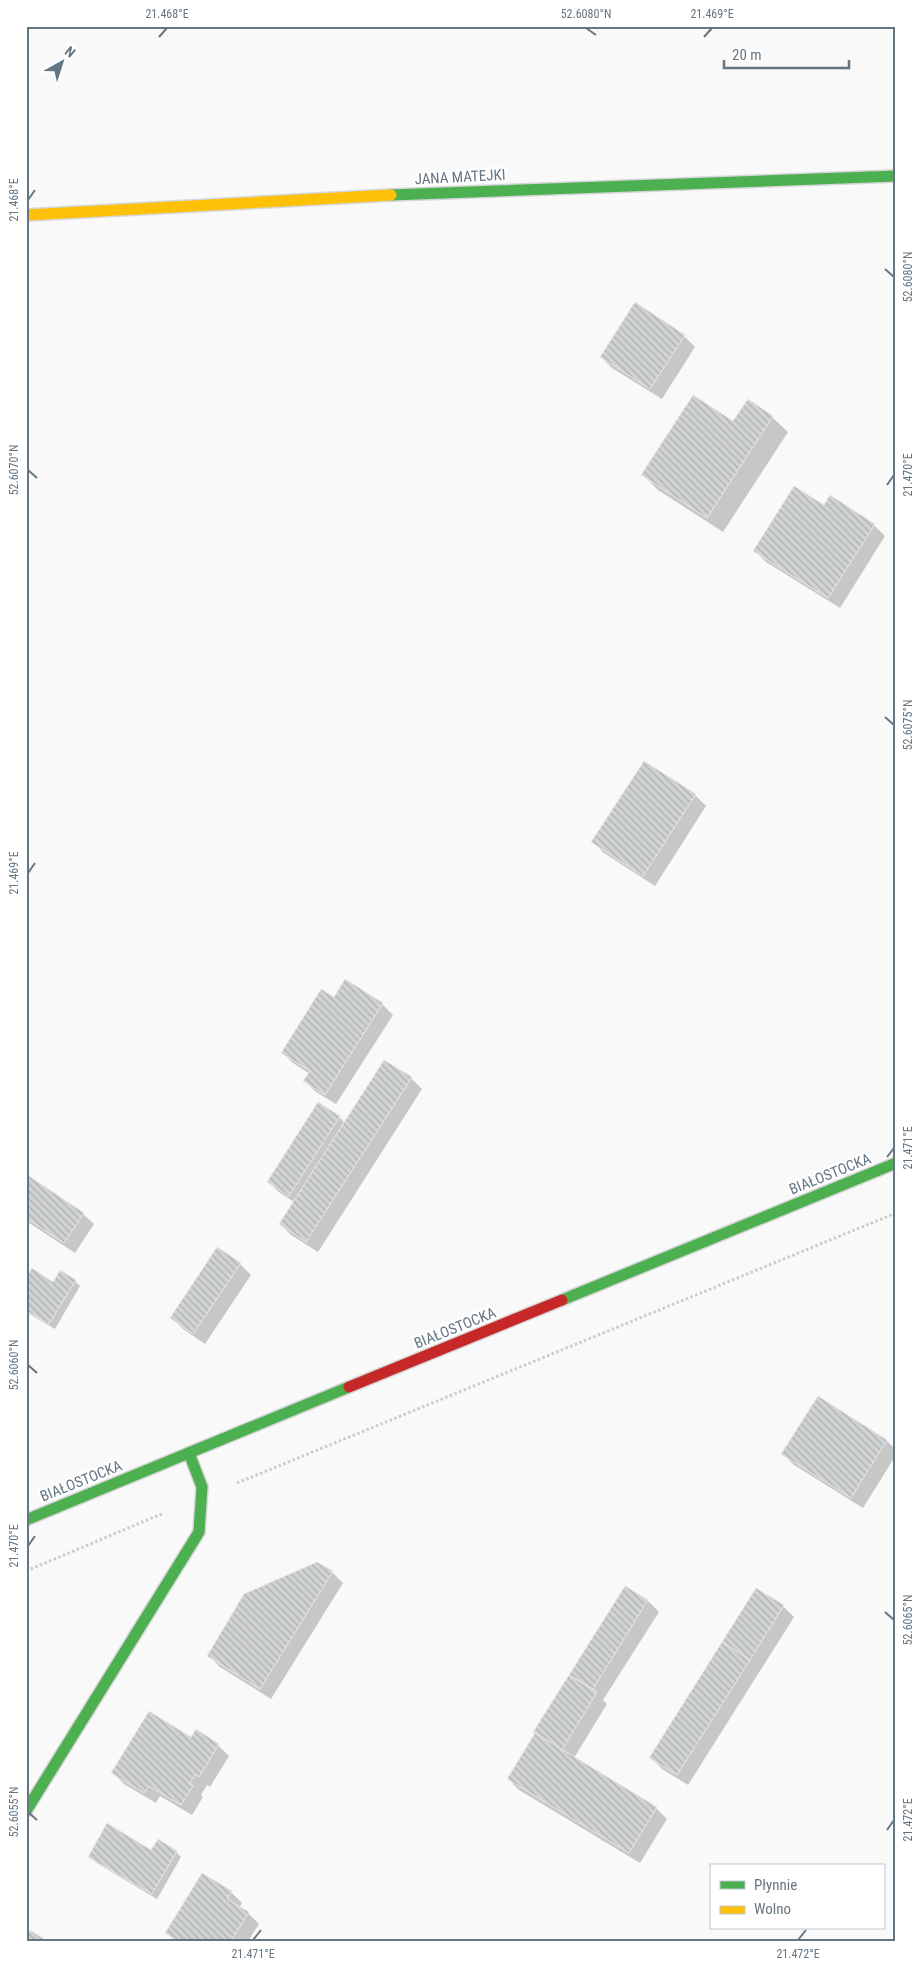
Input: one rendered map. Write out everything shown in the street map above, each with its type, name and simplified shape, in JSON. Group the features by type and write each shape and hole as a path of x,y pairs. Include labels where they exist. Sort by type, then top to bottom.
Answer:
{"street":[{"name":"JANA MATEJKI","path":"26,216 474,190 896,176"},
{"name":"BIAŁOSTOCKA","path":"26,1520 896,1163"},
{"path":"26,1811 199,1532 202,1488 189,1453"}],"path":[{"path":"26,1571 201,1497 896,1213"}],"building":[{"path":"635,302 685,335 650,389 600,357"},
{"path":"693,395 733,421 748,399 773,416 707,518 641,475"},
{"path":"794,486 824,505 830,495 875,524 828,598 753,551"},
{"path":"644,761 696,794 643,876 591,842"},
{"path":"345,979 383,1003 325,1095 303,1081 310,1071 281,1053 321,989 334,997"},
{"path":"384,1060 412,1077 306,1242 279,1224"},
{"path":"318,1102 340,1116 289,1196 267,1182"},
{"path":"26,1174 84,1213 64,1243 26,1218"},
{"path":"217,1247 241,1263 193,1334 170,1318"},
{"path":"32,1268 53,1282 60,1270 76,1280 49,1324 26,1311 26,1277"},
{"path":"818,1396 887,1440 851,1498 781,1454"},
{"path":"317,1562 333,1571 260,1689 207,1656 244,1594"},
{"path":"625,1586 648,1600 593,1689 569,1675"},
{"path":"756,1588 784,1605 750,1660 722,1642"},
{"path":"722,1642 750,1660 677,1775 649,1758"},
{"path":"569,1675 597,1692 562,1750 533,1732"},
{"path":"149,1711 191,1737 196,1729 219,1744 199,1777 195,1775 190,1783 193,1786 181,1805 149,1786 144,1793 111,1773"},
{"path":"535,1733 657,1807 629,1853 507,1779"},
{"path":"107,1823 151,1850 158,1839 177,1851 152,1894 88,1857"},
{"path":"202,1873 232,1891 227,1899 249,1912 231,1941 178,1941 165,1933"},
{"path":"30,1930 47,1941 26,1941 26,1936"}],"traffic: fast":[{"path":"391,195 896,176"},
{"path":"562,1300 896,1163"},
{"path":"26,1520 349,1387"},
{"path":"26,1811 199,1532 202,1487 189,1453"}],"traffic: slow":[{"path":"26,215 391,195"}],"traffic: jam":[{"path":"349,1387 562,1300"}]}
